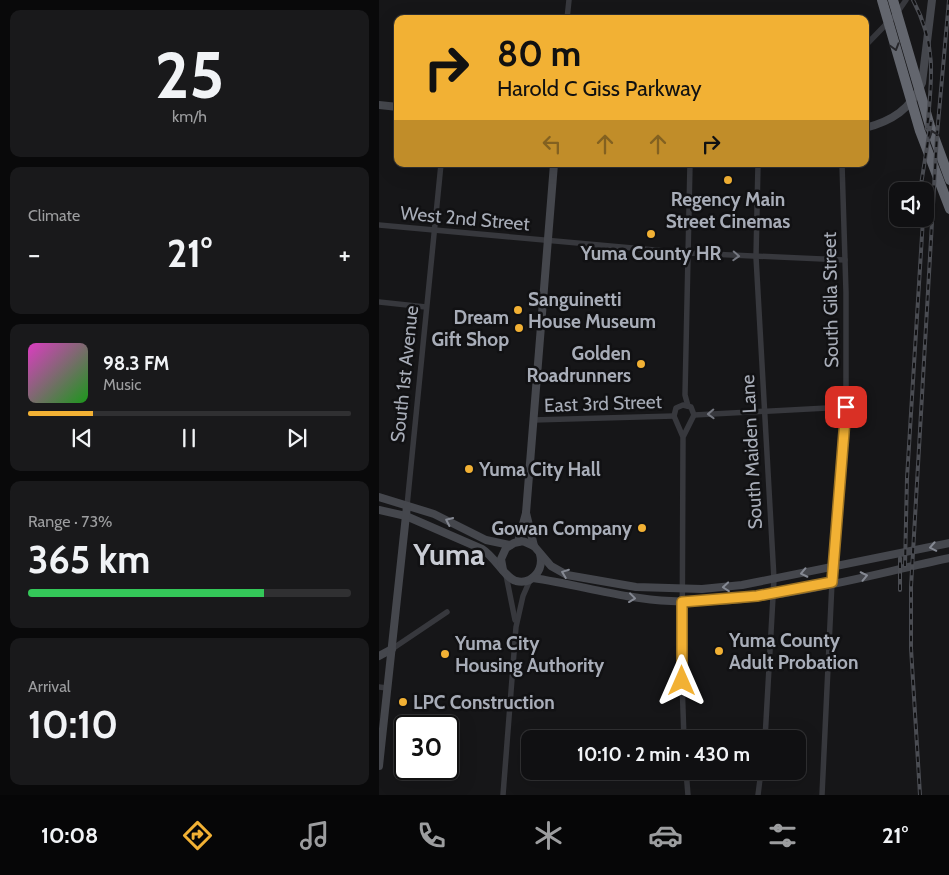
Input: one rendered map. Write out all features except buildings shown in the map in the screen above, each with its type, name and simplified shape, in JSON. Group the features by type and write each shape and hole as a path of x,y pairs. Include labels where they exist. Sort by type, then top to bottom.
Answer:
{"highway":[{"path":"882,0 920,130 949,209"},
{"path":"893,0 927,118 949,180"}],"main road":[{"path":"869,126 894,117 914,100 922,83 932,0"},
{"path":"379,105 394,107"},
{"path":"505,572 503,553 514,543 526,513 554,167"},
{"path":"379,497 434,514 486,540 534,546"},
{"name":"South 1st Avenue","path":"379,766 383,687 392,648 407,506"},
{"path":"379,510 405,516 482,548 492,555 505,572 517,581 531,579 611,595 682,602 703,602 773,594 949,560"},
{"path":"526,513 534,546 551,566 567,575 636,587 682,589 735,586 949,543"},
{"path":"531,579 541,566 540,553"},
{"path":"379,656 392,648"}],"street":[{"path":"567,15 569,0"},
{"path":"869,42 897,14 906,0"},
{"name":"South 1st Avenue","path":"407,506 441,167"},
{"path":"690,167 685,395 688,406 694,415"},
{"name":"South Maiden Lane","path":"757,167 756,257 763,412 774,579 765,730"},
{"name":"South Gila Street","path":"822,795 832,582 846,407 845,260 841,167"},
{"name":"West 2nd Street","path":"379,225 689,254 845,260"},
{"path":"379,302 427,307"},
{"path":"685,395 674,416 683,437 682,602 685,730"},
{"path":"678,407 688,406"},
{"path":"694,415 846,407"},
{"path":"683,437 694,415"},
{"name":"East 3rd Street","path":"533,420 674,416"},
{"path":"679,424 688,424"},
{"path":"505,572 511,590 516,627"},
{"path":"503,795 516,627 523,596 531,579"},
{"path":"392,648 447,612"},
{"path":"687,780 688,795"},
{"path":"758,795 760,780"}],"railway":[{"path":"913,0 926,32 931,63 927,129"},
{"path":"920,795 911,648 911,587 937,135 949,0"},
{"path":"921,182 931,122"},
{"path":"905,566 907,478 923,227"},
{"path":"900,558 900,590"}],"place":[{"name":"Regency Main Street Cinemas","path":"728,180"},
{"name":"Yuma County HR","path":"651,234"},
{"name":"Sanguinetti House Museum","path":"518,310"},
{"name":"Dream Gift Shop","path":"519,328"},
{"name":"Golden Roadrunners","path":"641,364"},
{"name":"Yuma City Hall","path":"469,469"},
{"name":"Gowan Company","path":"642,528"},
{"name":"Yuma County Adult Probation","path":"719,651"},
{"name":"Yuma City Housing Authority","path":"445,654"},
{"name":"LPC Construction","path":"403,702"}],"district":[{"name":"Yuma","path":"449,555"}],"route":[{"path":"682,681 682,602 703,602 773,594 832,582 846,407"}]}
